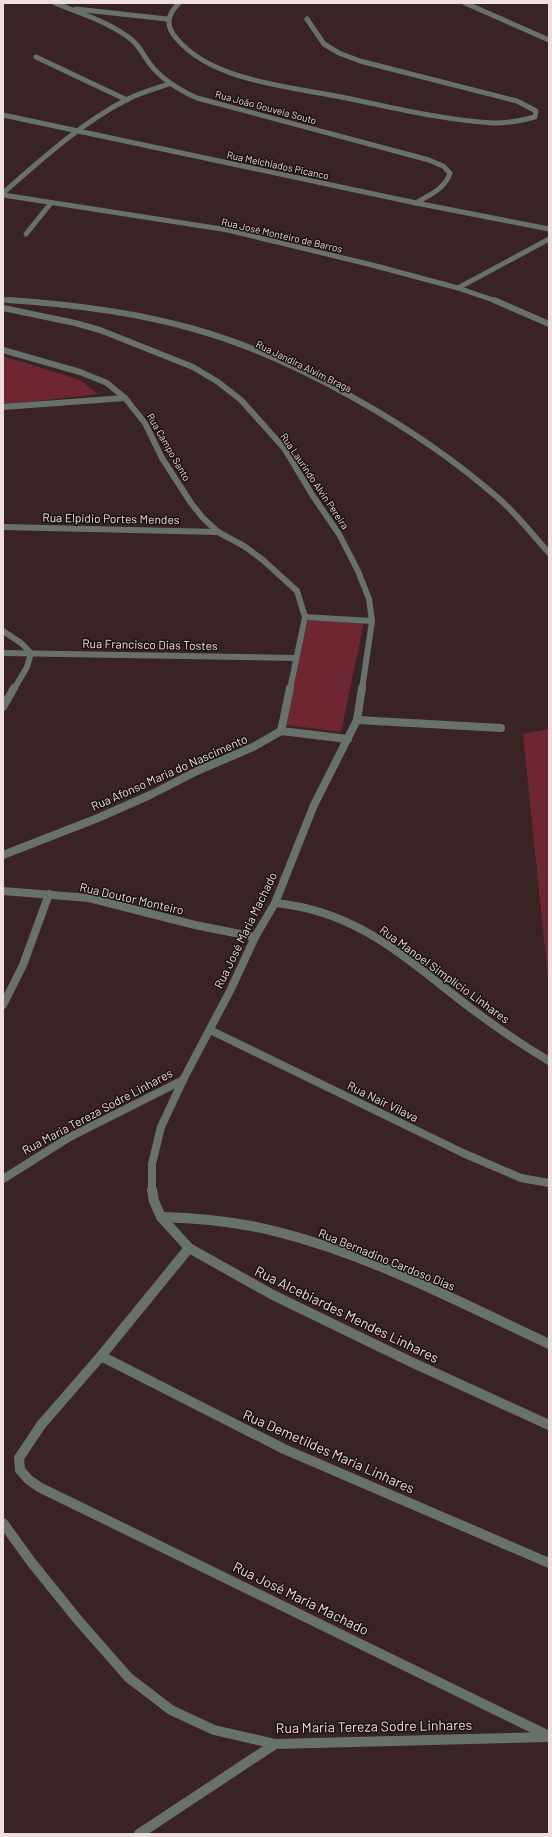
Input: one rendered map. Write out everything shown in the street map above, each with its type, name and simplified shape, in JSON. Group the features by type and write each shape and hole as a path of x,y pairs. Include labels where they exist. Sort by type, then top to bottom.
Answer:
{"street":[{"name":"Rua João Gouveia Souto","path":"55,3 122,32 133,40 151,65 169,84 179,91 197,98 429,160 443,166 450,173 449,180 440,189 416,203"},
{"path":"179,3 173,8 167,19 168,26 178,42 194,55 216,67 240,75 423,113 468,120 512,123 527,121 535,117 536,111 517,101 360,61 339,53 324,44 307,19"},
{"path":"465,3 549,40"},
{"path":"66,8 167,19"},
{"path":"36,57 127,100"},
{"path":"3,194 78,130 127,100 169,84"},
{"name":"Rua Melchiados Picanco","path":"3,115 416,203 549,229"},
{"name":"Rua José Monteiro de Barros","path":"3,194 51,203 148,216 229,230 458,288 493,300 549,324"},
{"path":"26,234 51,203"},
{"path":"458,288 549,239"},
{"name":"Rua Jandira Alvim Braga","path":"3,300 43,302 108,311 160,321 207,333 259,352 328,385 435,449 496,497 549,553"},
{"name":"Rua Laurindo Alvin Pereira","path":"3,308 75,323 130,341 193,367 218,382 241,400 284,448 313,496 339,534 358,571 369,599 372,621"},
{"name":"Rua Campo Santo","path":"3,350 80,372 107,383 125,398 145,423 162,458 191,503 218,532 244,546 282,575 297,591 305,617 281,731"},
{"path":"3,407 125,398"},
{"name":"Rua Elpidio Portes Mendes","path":"3,527 218,532"},
{"path":"305,617 372,621"},
{"name":"Rua José Maria Machado","path":"154,1202 151,1180 153,1157 160,1127 210,1030 255,937 275,903 314,805 357,720 372,621"},
{"path":"3,631 21,643 31,653 27,667 3,707"},
{"name":"Rua Francisco Dias Tostes","path":"3,653 296,658"},
{"path":"357,720 501,728"},
{"path":"281,731 348,739"},
{"name":"Rua Afonso Maria do Nascimento","path":"3,855 137,800 197,771 253,748 281,731"},
{"name":"Rua Doutor Monteiro","path":"3,891 89,898 195,925 255,937"},
{"path":"3,1005 25,964 48,894"},
{"name":"Rua Manoel Simplício Linhares","path":"275,903 306,907 338,918 365,930 427,973 498,1028 549,1061"},
{"name":"Rua Nair Vilava","path":"210,1030 463,1153 521,1178 549,1183"},
{"name":"Rua Maria Tereza Sodre Linhares","path":"3,1178 77,1134 183,1080"},
{"name":"Rua Alcebiardes Mendes Linhares","path":"154,1202 161,1217 189,1248 273,1295 409,1361 549,1425"},
{"name":"Rua Bernadino Cardoso Dias","path":"161,1217 198,1218 247,1226 291,1235 343,1252 418,1282 549,1344"},
{"name":"Rua José Maria Machado","path":"189,1248 101,1356 41,1425 19,1458 20,1470 28,1480 40,1487 549,1737"},
{"name":"Rua Demetildes Maria Linhares","path":"101,1356 284,1449 549,1563"},
{"name":"Rua Maria Tereza Sodre Linhares","path":"3,1523 32,1563 78,1620 129,1678 171,1710 214,1730 276,1744 549,1737"},
{"path":"139,1834 276,1744"}],"shaded area":[{"path":"3,356 80,380 98,394 3,405"},
{"path":"308,621 364,622 341,732 279,724"},
{"path":"549,729 549,988 523,734"}]}
